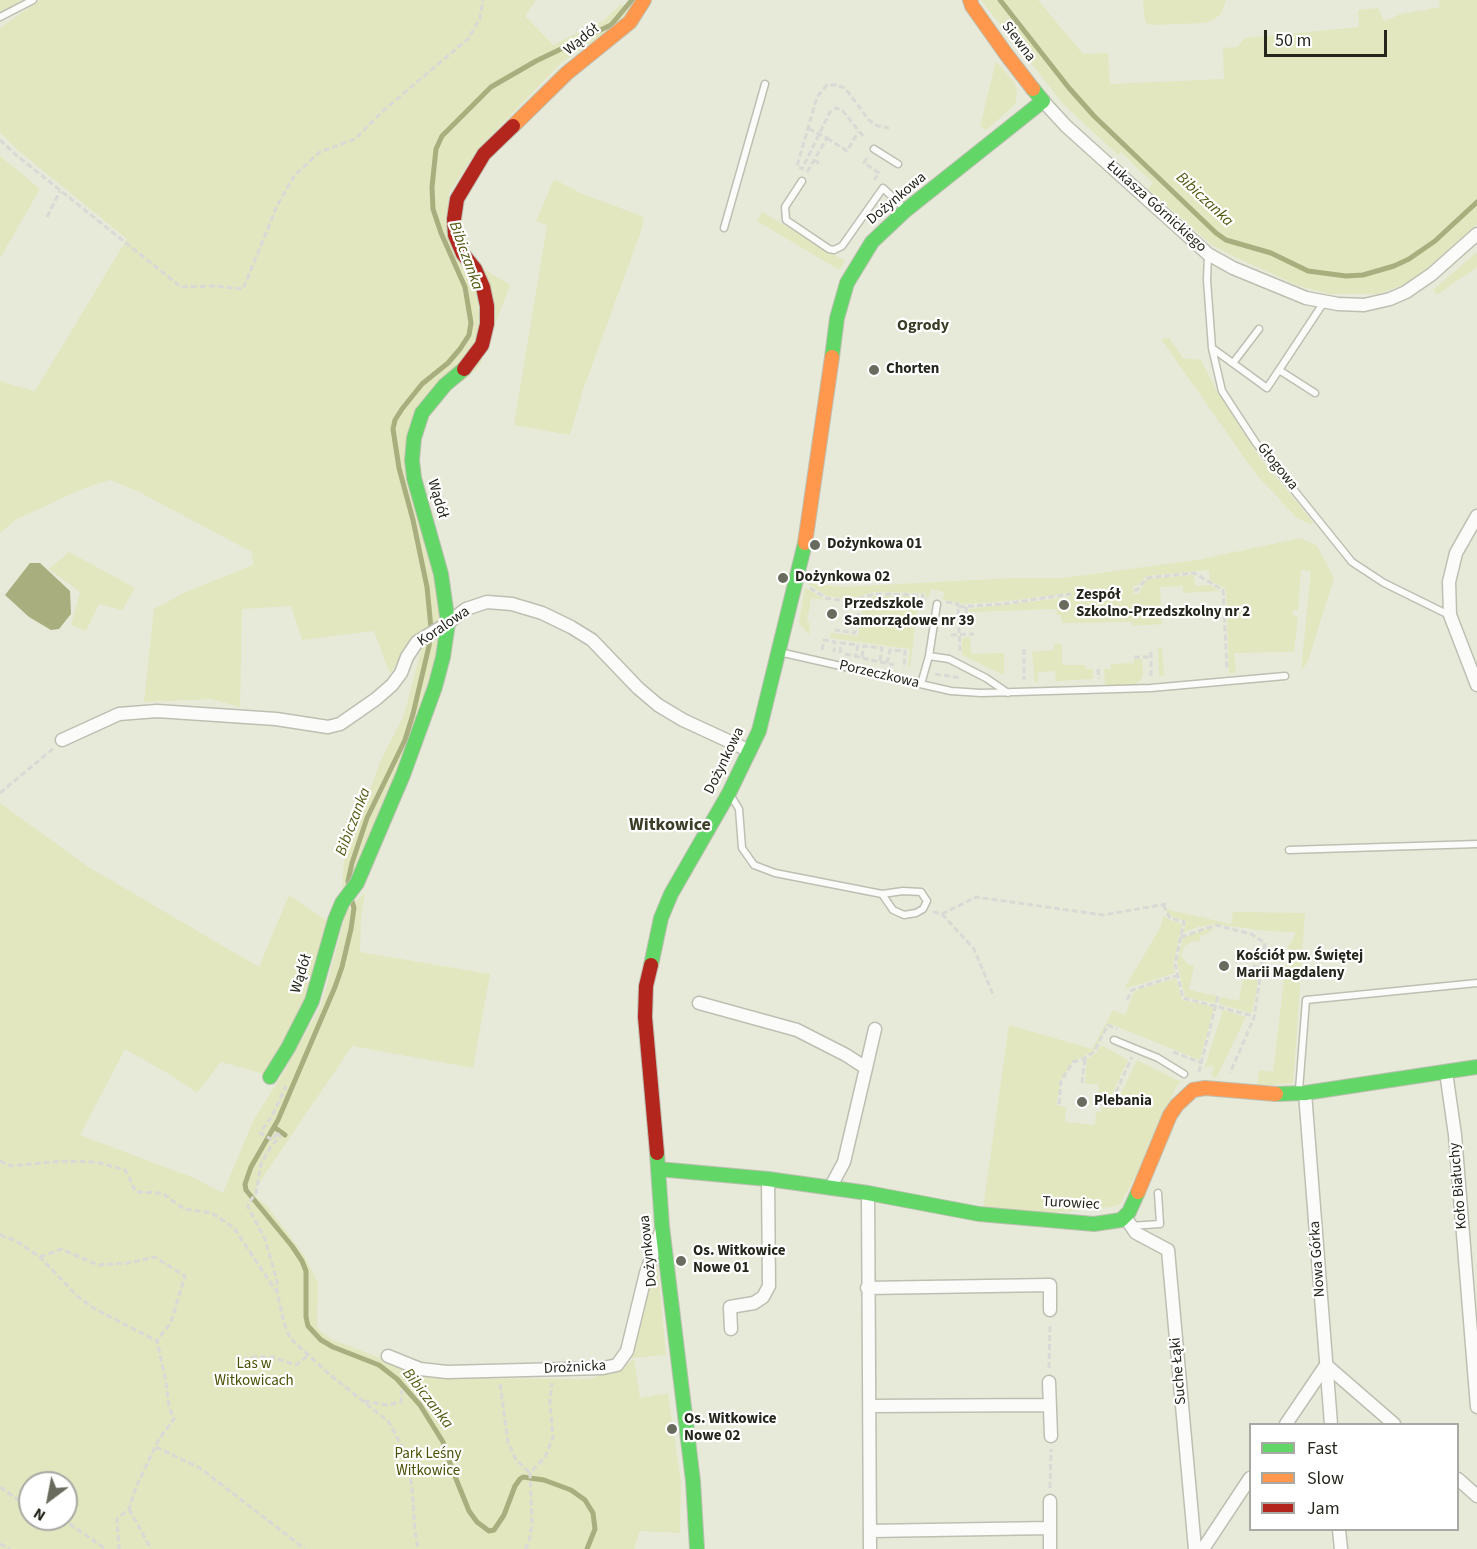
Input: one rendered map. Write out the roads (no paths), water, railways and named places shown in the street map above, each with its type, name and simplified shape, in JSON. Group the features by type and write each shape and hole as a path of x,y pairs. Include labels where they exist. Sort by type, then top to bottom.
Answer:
{"street":[{"name":"Wądół","path":"270,1077 312,1001 335,920 342,903 357,883 421,729 443,657 441,574 414,478 412,460 414,438 422,413 445,386 469,365 482,345 487,324 487,306 483,287 475,269 463,254 455,235 454,219 457,200 484,154 567,73 630,22 644,0"},
{"name":"Siewna","path":"970,0 1006,54 1043,101"},
{"name":"Dożynkowa","path":"697,1549 693,1480 662,1226 648,1065 646,986 652,953 661,918 671,894 729,794 759,731 810,517 837,318 847,283 872,242 906,210 1043,101"},
{"name":"Łukasza Górnickiego","path":"1043,101 1066,126 1208,254 1233,268 1306,298 1338,304 1364,305 1390,299 1406,292 1432,274 1477,234"},
{"path":"1477,516 1456,553 1449,582 1450,615 1477,685"},
{"name":"Koralowa","path":"62,740 119,714 158,711 276,719 328,727 340,724 392,685 401,673 406,657 417,642 466,609 487,602 512,604 542,613 571,627 592,640 638,688 658,705 683,720 750,751"},
{"path":"699,1003 797,1030 866,1068"},
{"path":"830,1188 844,1162 875,1029"},
{"path":"1127,1222 1170,1115 1193,1090 1199,1088 1302,1094 1477,1067"},
{"name":"Koło Białuchy","path":"1446,1072 1455,1135 1477,1407"},
{"name":"Nowa Górka","path":"1302,1094 1331,1423"},
{"name":"Turowiec","path":"658,1169 768,1179 868,1193 987,1215 1094,1224 1127,1222"},
{"path":"731,1329 730,1307 754,1303 763,1297 769,1286 768,1179"},
{"path":"868,1193 870,1549"},
{"name":"Suche Łąki","path":"1127,1222 1136,1233 1168,1250 1195,1549"},
{"name":"Drożnicka","path":"388,1356 420,1369 447,1372 603,1368 617,1365 627,1351 646,1273 662,1226"},
{"path":"867,1288 1050,1286 1050,1310"},
{"path":"1287,1423 1326,1365 1392,1423"},
{"path":"1049,1382 1051,1436"},
{"path":"870,1406 1049,1405"},
{"path":"1459,1480 1477,1496"},
{"path":"1203,1549 1249,1481"},
{"path":"1050,1501 1050,1549"},
{"path":"870,1531 1050,1528"},
{"path":"1339,1531 1341,1549"}],"lane":[{"path":"0,17 33,0"},
{"path":"724,228 765,84"},
{"path":"874,149 898,164"},
{"path":"802,181 785,207 786,220 829,249 834,250 842,246 883,188 906,210"},
{"name":"Głogowa","path":"1208,254 1207,280 1212,348 1222,391 1256,443 1352,562 1384,583 1450,615"},
{"path":"1212,348 1267,388 1324,302"},
{"path":"1233,363 1259,329"},
{"path":"1279,370 1316,393"},
{"path":"921,684 937,604"},
{"name":"Porzeczkowa","path":"779,652 951,691 981,693 1151,688 1285,676"},
{"path":"928,656 949,659 1008,693"},
{"path":"729,794 739,809 742,848 754,865 774,873 882,894 903,891 921,892 927,901 923,909 916,914 904,915 893,910 882,894"},
{"path":"1289,850 1477,844"},
{"path":"1302,1094 1306,1000 1477,983"},
{"path":"1114,1040 1158,1058 1184,1074"},
{"path":"1127,1222 1160,1224 1158,1193"}],"waterway":[{"name":"Bibiczanka","path":"349,886 352,863 367,818 405,740 429,646 431,628 427,587 399,468 393,429 395,420 402,409 422,384 448,363 460,349 469,335 471,323 465,287 433,209 432,187 436,149 442,136 491,87 536,61 611,25 632,0"},
{"name":"Bibiczanka","path":"1000,0 1094,116 1226,240 1271,253 1308,271 1346,276 1363,275 1409,259 1435,241 1477,202"},
{"name":"Bibiczanka","path":"351,898 354,908 351,929 335,987 278,1120 251,1167 245,1184 246,1190 302,1261 306,1271 308,1326 321,1340 333,1347 379,1365 397,1379 420,1405 443,1442 469,1511 477,1522 489,1531 494,1530 504,1515 520,1479 523,1477 544,1480 571,1490 585,1500 593,1513 595,1529 587,1549"},
{"path":"274,1127 285,1135"}],"place":[{"name":"Chorten","path":"874,370"},
{"name":"Dożynkowa 01","path":"815,545"},
{"name":"Dożynkowa 02","path":"783,578"},
{"name":"Zespół Szkolno-Przedszkolny nr 2","path":"1064,605"},
{"name":"Przedszkole Samorządowe nr 39","path":"832,614"},
{"name":"Kościół pw. Świętej Marii Magdaleny","path":"1224,966"},
{"name":"Plebania","path":"1082,1102"},
{"name":"Os. Witkowice Nowe 01","path":"681,1261"},
{"name":"Os. Witkowice Nowe 02","path":"672,1429"}],"district":[{"name":"Ogrody","path":"923,326"},
{"name":"Witkowice","path":"670,826"}],"park label":[{"name":"Las w Witkowicach","path":"254,1374"},
{"name":"Park Leśny Witkowice","path":"428,1464"}]}
